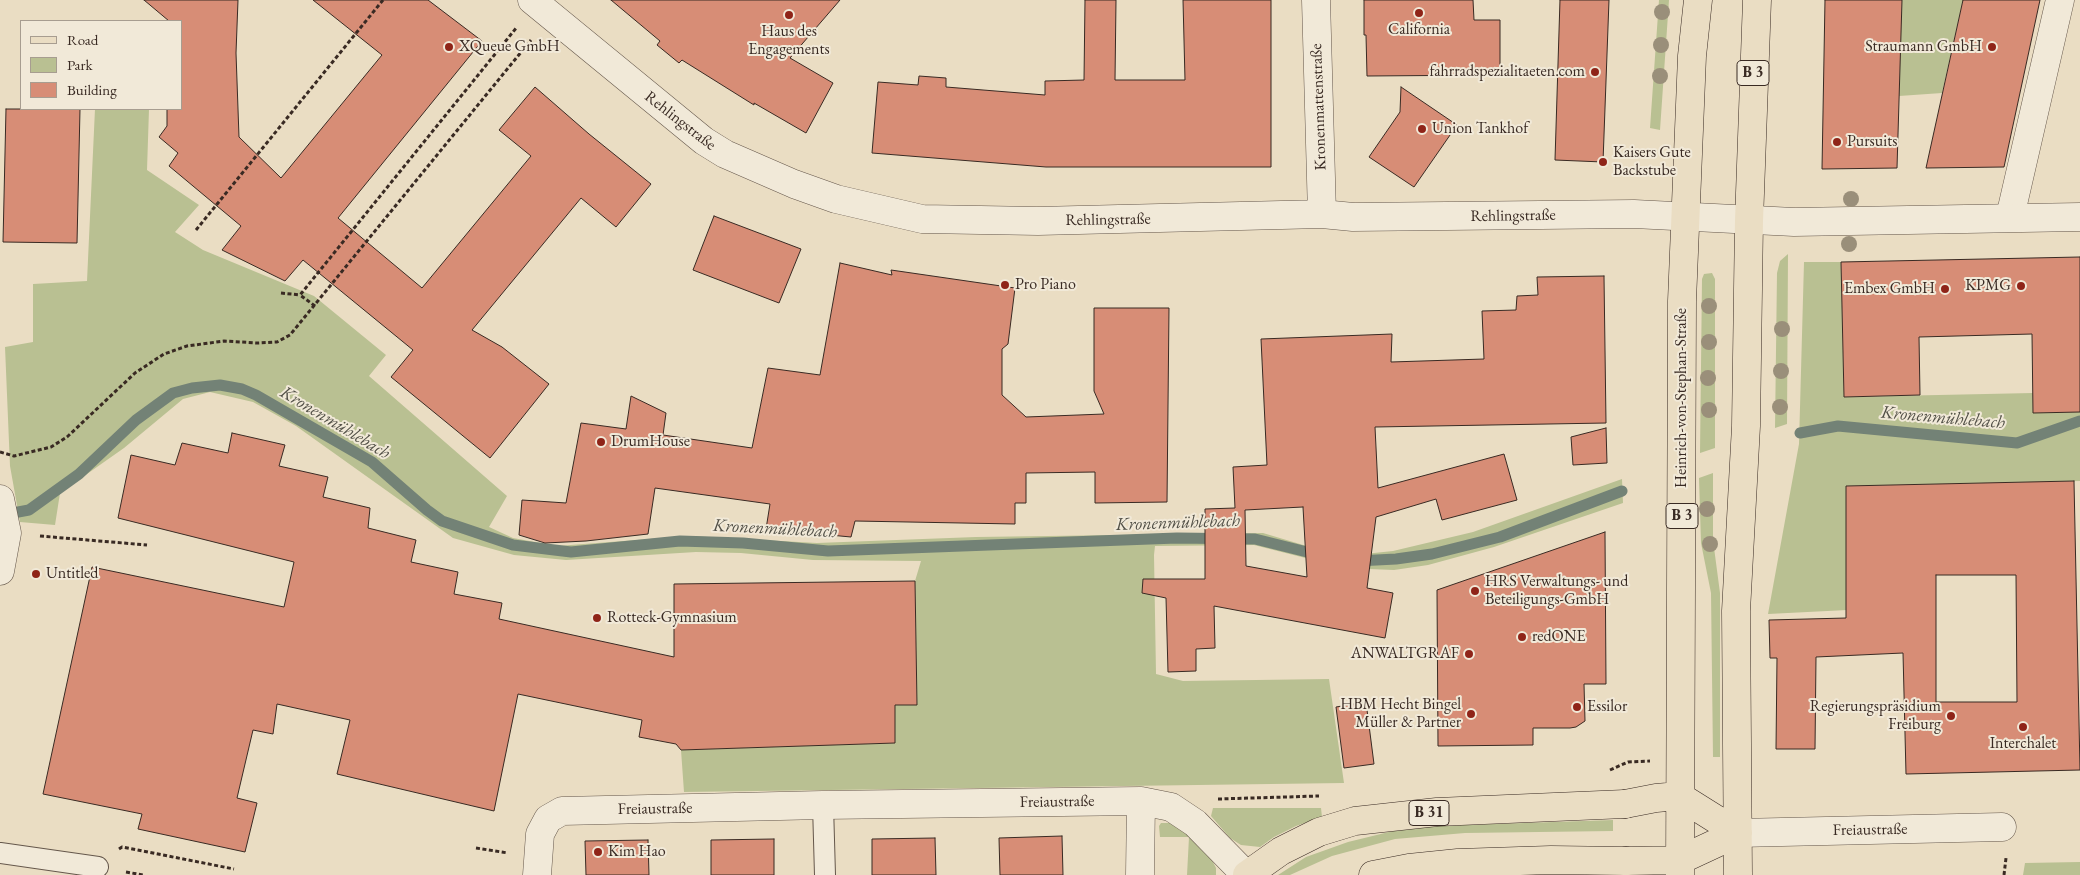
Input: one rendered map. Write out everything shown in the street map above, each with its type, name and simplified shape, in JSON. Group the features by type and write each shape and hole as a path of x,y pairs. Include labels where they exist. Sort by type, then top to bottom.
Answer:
{"main road":[{"name":"Heinrich-von-Stephan-Straße","path":"1679,796 1682,301 1692,56 1698,0"},
{"name":"B 3","path":"1738,875 1736,611 1746,426 1749,221 1757,0"},
{"name":"B 3","path":"1679,796 1680,868"},
{"name":"B 31","path":"1247,875 1280,851 1318,832 1355,821 1437,812 1624,804 1679,796"},
{"path":"1373,875 1409,868 1458,863 1551,860 1626,861 1680,868 1738,833 1679,796"}],"street":[{"name":"Kronenmattenstraße","path":"1316,0 1322,214"},
{"path":"2010,217 2060,0"},
{"name":"Rehlingstraße","path":"540,7 704,141 725,154 794,184 836,199 922,219 1038,221 1322,214 1353,217 1634,214 1749,221"},
{"path":"1749,221 1794,222 2080,217"},
{"path":"0,571 3,514"},
{"path":"1140,875 1141,801"},
{"name":"Freiaustraße","path":"537,875 540,834 548,819 562,811 1141,801 1171,807 1195,823 1247,875"},
{"name":"Freiaustraße","path":"1738,833 2002,827"}],"lane":[{"path":"823,805 825,875"},
{"path":"0,852 98,867"}],"path":[{"path":"196,230 383,0"},
{"path":"300,295 540,7"},
{"path":"0,452 14,456 51,447 66,437 135,373 164,354 187,346 224,341 257,344 277,342 290,335 315,306 540,7"},
{"path":"281,293 300,295 315,306"},
{"path":"3,514 147,545"},
{"path":"98,867 122,847 234,869"},
{"path":"476,848 514,854"}],"green space":[{"path":"1659,0 1669,0 1660,130 1650,128"},
{"path":"1902,0 1963,0 1942,93 1899,96"},
{"path":"95,110 149,110 147,170 199,205 175,232 203,250 314,296 386,355 369,376 507,496 489,527 513,538 557,546 690,536 817,543 976,537 1263,533 1330,553 1355,555 1393,551 1473,532 1622,479 1623,503 1494,547 1428,565 1394,570 1345,568 1254,545 1155,546 1156,674 1183,681 1329,679 1344,783 684,792 681,750 895,743 895,705 917,704 915,581 921,561 813,560 741,553 696,552 566,560 514,555 453,538 296,426 253,402 210,392 183,399 124,448 60,493 55,525 20,522 10,466 5,347 33,342 33,284 87,281"},
{"path":"1788,254 1787,424 1775,428 1777,273 1780,261"},
{"path":"1804,262 1841,262 1844,397 2033,393 2034,413 2080,412 2080,481 1846,486 1846,595 1867,609 1768,614 1799,444"},
{"path":"1712,273 1715,279 1715,448 1700,453 1702,279 1704,274"},
{"path":"1713,473 1713,540 1720,593 1720,757 1713,757 1711,593 1701,543 1699,478"},
{"path":"1213,808 1321,808 1322,817 1296,826 1274,837 1260,847 1241,845 1230,838 1211,816"},
{"path":"1613,820 1613,831 1465,833 1395,839 1332,856 1290,875 1278,875 1306,857 1348,842 1393,831 1436,826"},
{"path":"1161,823 1176,823 1206,848 1216,868 1216,875 1187,875 1189,837 1160,837 1159,826"},
{"path":"2080,862 2080,875 2023,875 2025,863"}],"building":[{"path":"144,0 238,0 236,53 239,137 281,178 382,55 313,0 428,0 482,41 338,218 422,288 531,156 499,130 535,87 651,184 616,227 581,198 472,330 502,347 549,384 490,458 391,377 413,350 303,260 285,281 222,250 241,226 169,166 178,153 159,137 167,126 167,110 182,110 182,20 168,20"},
{"path":"611,0 840,0 790,58 833,83 806,133 754,103 754,105 682,60 679,63 657,45 660,41"},
{"path":"1085,0 1116,0 1115,80 1185,80 1183,0 1271,0 1271,167 1046,167 872,153 878,82 918,85 919,76 946,78 946,87 1045,95 1045,81 1084,80"},
{"path":"1364,0 1473,0 1474,20 1500,20 1500,75 1367,76"},
{"path":"1560,0 1609,0 1603,162 1555,160"},
{"path":"1825,0 1902,0 1897,168 1822,169"},
{"path":"1963,0 2040,0 2004,167 1926,168"},
{"path":"1401,87 1457,125 1414,187 1369,157 1400,112"},
{"path":"6,109 80,110 77,243 3,242"},
{"path":"714,216 801,249 779,303 693,270"},
{"path":"2080,257 2080,412 2033,413 2032,334 1919,337 1920,395 1844,397 1841,262"},
{"path":"840,263 892,275 891,270 1015,288 1008,344 1002,349 1002,395 1026,417 1104,414 1094,391 1094,308 1169,308 1167,502 1095,503 1095,472 1026,473 1026,503 1015,503 1015,524 855,521 851,537 766,529 770,504 655,488 648,534 586,541 545,543 519,535 522,500 566,503 581,423 626,429 631,396 666,413 663,435 752,448 768,368 820,375"},
{"path":"1604,276 1606,423 1375,427 1378,488 1504,454 1517,500 1442,520 1436,499 1376,517 1367,588 1393,593 1385,638 1214,606 1215,648 1196,649 1196,671 1168,672 1166,598 1142,593 1143,579 1205,579 1205,509 1235,508 1233,467 1267,465 1261,339 1392,334 1391,362 1484,359 1482,311 1516,310 1517,296 1538,295 1537,277","holes":["1303,507 1307,577 1246,566 1245,510"]},
{"path":"1606,428 1607,463 1573,465 1571,437"},
{"path":"232,433 285,445 279,466 328,477 323,497 370,508 368,528 416,540 411,562 458,572 454,594 502,603 499,619 674,657 674,584 915,581 917,705 895,705 895,743 681,750 676,744 639,737 642,720 518,694 494,811 337,774 350,720 277,704 273,734 253,730 237,798 257,803 245,852 138,829 142,814 43,794 92,567 284,607 294,562 118,518 131,455 175,465 182,443 228,453"},
{"path":"2074,481 2080,770 1906,774 1903,653 1816,657 1815,749 1776,749 1777,658 1770,658 1769,620 1846,618 1846,486","holes":["1936,575 2016,575 2017,702 1936,702"]},
{"name":"redONE","path":"1605,532 1606,684 1584,684 1585,721 1576,727 1570,728 1533,728 1533,745 1438,746 1437,590"},
{"path":"1366,702 1374,764 1344,768 1336,707"},
{"path":"1062,836 1063,875 1000,875 999,838"},
{"path":"935,838 936,875 872,875 872,839"},
{"path":"774,839 774,875 711,875 711,840"},
{"path":"648,840 649,875 586,875 585,841"}],"waterway":[{"name":"Kronenmühlebach","path":"2,515 29,510 79,474 136,420 173,393 192,388 220,385 242,389 256,395 372,462 442,521 513,545 571,552 680,541 743,543 828,551 1177,538 1255,539 1319,555"},
{"name":"Kronenmühlebach","path":"1800,433 1838,426 2017,443 2080,421"},
{"name":"Kronenmühlebach","path":"1357,561 1396,559 1432,554 1500,537 1622,491"}],"place":[{"name":"California","path":"1419,13"},
{"name":"Haus des Engagements","path":"789,15"},
{"name":"XQueue GmbH","path":"449,47"},
{"name":"Straumann GmbH","path":"1992,47"},
{"name":"fahrradspezialitaeten.com","path":"1595,72"},
{"name":"Union Tankhof","path":"1422,129"},
{"name":"Pursuits","path":"1837,142"},
{"name":"Kaisers Gute Backstube","path":"1603,162"},
{"name":"Pro Piano","path":"1005,285"},
{"name":"KPMG","path":"2021,286"},
{"name":"Embex GmbH","path":"1945,289"},
{"name":"DrumHouse","path":"601,442"},
{"name":"Untitled","path":"36,574"},
{"name":"HRS Verwaltungs- und Beteiligungs-GmbH","path":"1475,591"},
{"name":"Rotteck-Gymnasium","path":"597,618"},
{"name":"redONE","path":"1522,637"},
{"name":"ANWALTGRAF","path":"1469,654"},
{"name":"Essilor","path":"1577,707"},
{"name":"HBM Hecht Bingel Müller & Partner","path":"1471,714"},
{"name":"Regierungspräsidium Freiburg","path":"1951,716"},
{"name":"Interchalet","path":"2023,727"},
{"name":"Kim Hao","path":"598,852"}]}
